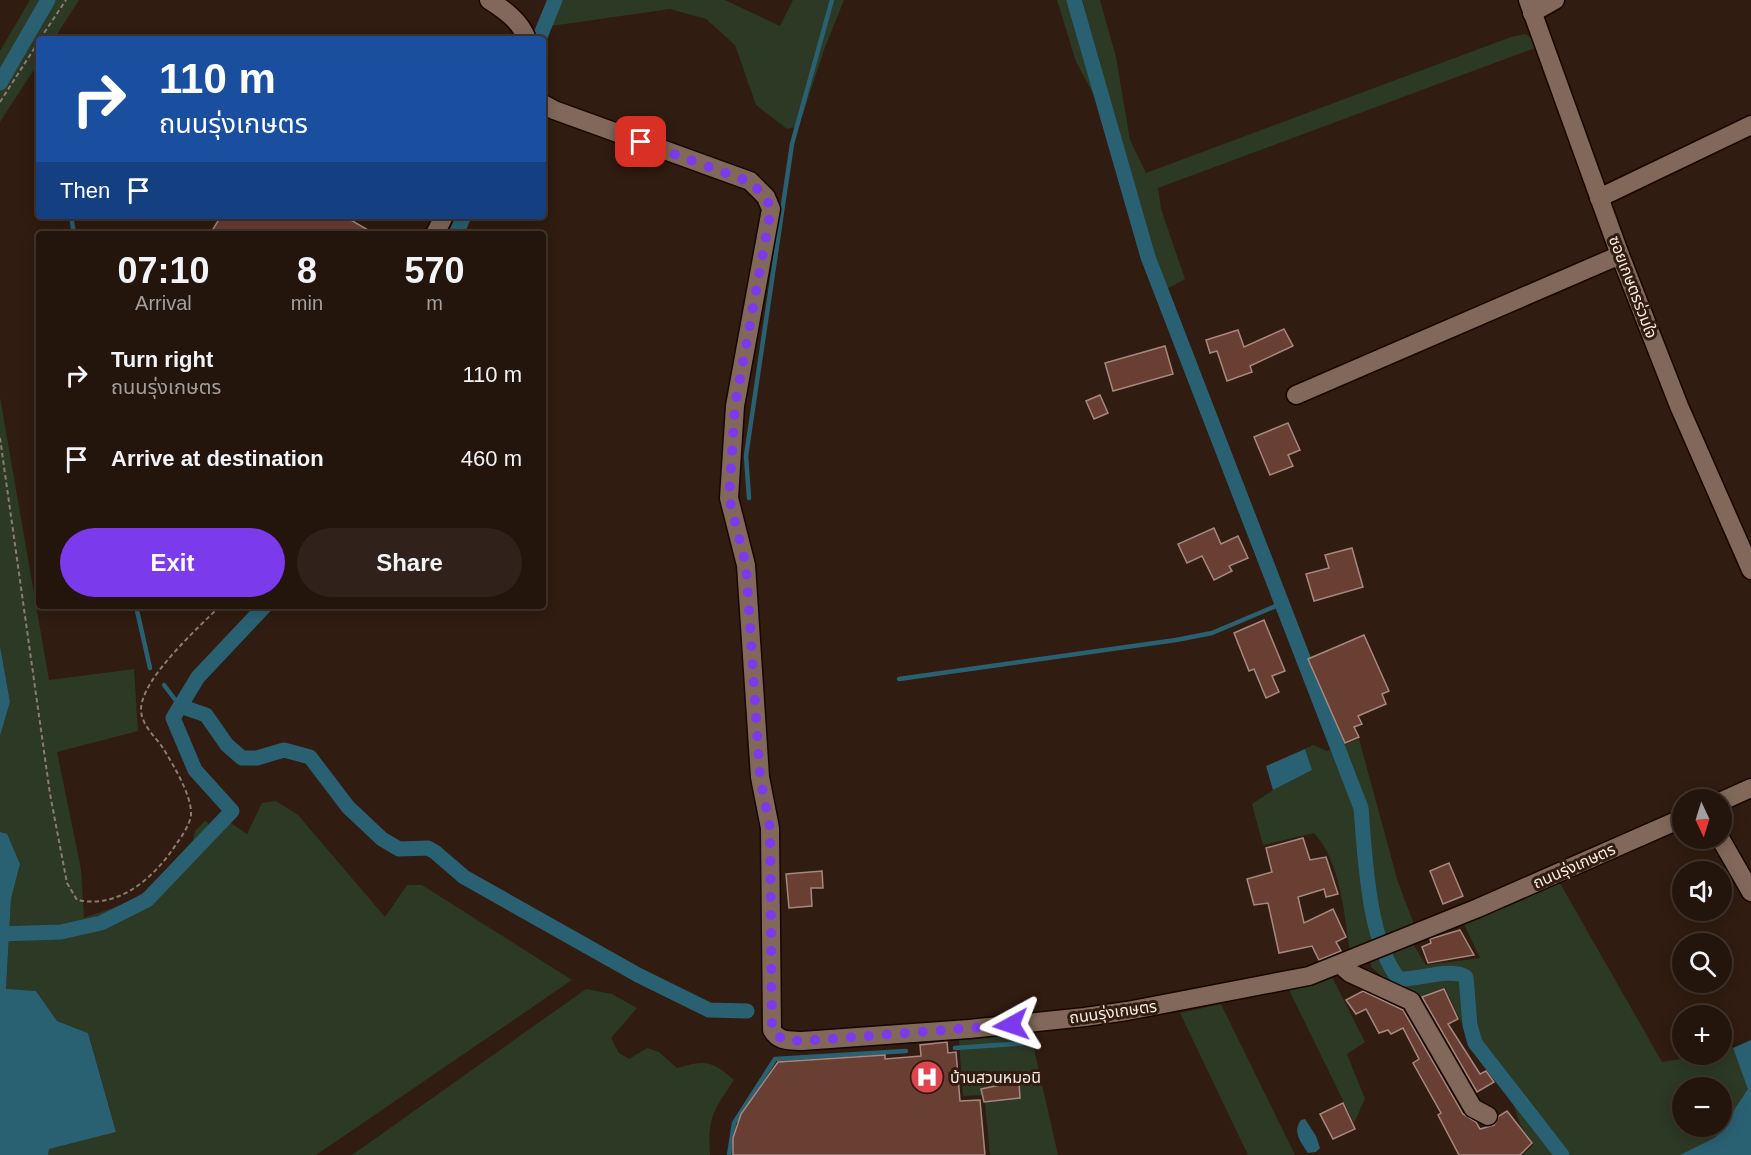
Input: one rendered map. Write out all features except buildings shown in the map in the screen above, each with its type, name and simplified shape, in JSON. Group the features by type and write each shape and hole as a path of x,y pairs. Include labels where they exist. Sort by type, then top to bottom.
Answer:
{"street":[{"path":"489,0 513,18 526,36"},
{"path":"1530,7 1555,0"},
{"name":"ซอยเกษตรร่วมใจ","path":"1530,7 1620,255 1679,406 1749,562"},
{"name":"ถนนรุ่งเกษตร","path":"546,106 750,182 766,197 771,209 735,406 729,498 746,565 760,777 770,828 772,1030 776,1037 783,1040 802,1041 969,1029 1085,1017 1309,976 1370,953 1672,823"},
{"path":"1599,198 1751,125"},
{"path":"1296,395 1620,255"},
{"path":"1732,797 1751,788"},
{"path":"1726,849 1751,892"},
{"path":"1341,965 1350,973 1411,1001 1473,1108 1488,1116"}],"path":[{"path":"43,36 66,0"},
{"path":"0,102 36,46"},
{"path":"0,438 50,794 67,884 77,900 93,903 119,897 141,884 165,861 184,833 191,815 187,797 162,748 143,722 141,709 145,694 160,671 217,609"}],"green space":[{"path":"30,0 79,0 56,36 36,36 36,67 0,122 0,51"},
{"path":"551,0 725,0 780,26 793,0 844,0 824,50 799,126 787,129 756,105 735,45 706,19 670,9 537,28"},
{"path":"1057,0 1100,0 1116,57 1130,140 1146,173 1511,37 1526,34 1535,42 1535,48 1158,188 1161,209 1185,279 1167,289 1104,114 1076,62"},
{"path":"0,397 49,680 134,669 138,731 57,752 81,869 84,918 127,903 150,888 193,840 195,831 206,820 209,825 221,816 247,834 262,803 276,801 298,815 385,917 407,885 422,885 572,980 316,1155 48,1155 48,1149 116,1132 88,1033 57,1021 36,991 6,990 11,899 20,864 7,835 0,832 0,736 10,702 0,646"},
{"path":"1359,739 1398,882 1415,927 1350,952 1336,873 1323,845 1314,833 1263,845 1252,804 1311,770 1305,749 1313,745 1327,751"},
{"path":"1557,878 1662,1062 1672,1060 1672,1065 1732,1065 1732,1047 1749,1089 1732,1114 1732,1077 1672,1077 1672,1137 1716,1137 1680,1155 1523,1155 1533,1145 1520,1124 1514,1106 1467,1034 1445,988 1418,997 1396,988 1371,967 1370,959 1413,944 1426,965 1480,958 1463,922"},
{"path":"1332,977 1365,1042 1347,1054 1365,1099 1354,1123 1289,990"},
{"path":"586,989 612,994 637,1008 611,1038 619,1053 629,1059 647,1048 659,1052 677,1068 702,1063 714,1065 734,1080 713,1115 709,1142 710,1155 352,1155"},
{"path":"1221,1004 1295,1155 1248,1155 1180,1013"},
{"path":"1027,1034 1032,1040 1058,1155 990,1155 984,1095 963,1096 959,1040"}],"water":[{"path":"0,646 10,702 0,736"},
{"path":"1305,749 1312,770 1273,790 1266,766"},
{"path":"0,832 7,834 20,864 11,899 6,989 36,991 57,1021 88,1033 116,1132 49,1149 48,1155 0,1155"},
{"path":"1751,1040 1751,1155 1680,1155 1716,1137 1732,1137 1732,1113 1748,1089 1733,1048"},
{"path":"1305,1119 1316,1136 1320,1148 1316,1152 1308,1153 1298,1137 1298,1124"}],"waterway":[{"path":"0,83 48,0"},
{"path":"540,36 555,0"},
{"path":"749,498 746,456 792,144 832,0"},
{"path":"1074,0 1148,257 1361,808 1374,921 1389,963 1399,979 1452,973 1466,977 1470,1025 1475,1043 1562,1155"},
{"path":"72,219 74,231"},
{"path":"457,231 463,219"},
{"path":"899,679 1212,633 1283,603"},
{"path":"137,609 150,668"},
{"path":"0,934 61,932 101,923 147,900 232,811 195,770 173,718 198,677 262,609"},
{"path":"164,685 180,706"},
{"path":"180,706 206,715 227,745 242,758 257,758 284,750 310,757 348,807 382,839 399,849 428,848 464,877 638,975 709,1010 747,1011"},
{"path":"955,1048 1027,1043"},
{"path":"729,1155 734,1123 775,1059 906,1051"}],"place":[{"name":"บ้านสวนหมอนิ","path":"927,1077"}],"route":[{"path":"641,142 750,182 760,189 771,209 735,406 729,498 746,565 760,777 770,828 772,1030 776,1037 783,1040 802,1041 1011,1025"}]}
